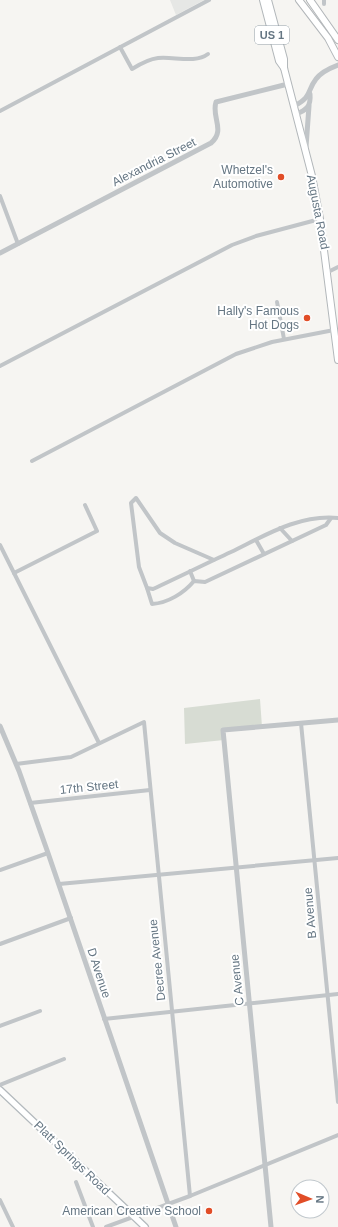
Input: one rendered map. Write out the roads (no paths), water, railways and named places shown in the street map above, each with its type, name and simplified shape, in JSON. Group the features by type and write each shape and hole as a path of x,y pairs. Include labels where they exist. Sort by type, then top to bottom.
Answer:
{"main road":[{"name":"Augusta Road","path":"263,0 279,61 284,68"},
{"name":"Augusta Road","path":"268,0 284,59 284,68 320,219 336,333 338,360"},
{"path":"299,0 328,38 338,57"},
{"path":"310,0 338,40"},
{"name":"Platt Springs Road","path":"0,1090 145,1227"}],"street":[{"path":"0,111 208,0"},
{"path":"120,47 132,69 148,60 158,58 199,58 208,54"},
{"path":"294,106 305,100 319,75 338,65"},
{"name":"Alexandria Street","path":"0,253 211,143 218,132 219,124 214,107 216,102 288,84"},
{"path":"305,154 310,93"},
{"path":"296,114 305,111 309,106"},
{"path":"0,196 18,244"},
{"path":"0,366 232,245 256,236 320,219"},
{"path":"328,272 338,267"},
{"path":"277,302 284,339"},
{"path":"32,461 236,354 284,339 336,333"},
{"path":"214,560 175,543 160,533 136,498 131,502 140,567 152,604 177,596 194,581 205,582 326,525 331,518"},
{"path":"14,573 97,531 85,505"},
{"path":"147,588 153,589 280,528 302,521 338,518"},
{"path":"280,528 292,541"},
{"path":"256,540 264,554"},
{"path":"0,545 98,743 65,758 16,764"},
{"path":"190,571 194,581"},
{"path":"302,723 338,720"},
{"name":"Decree Avenue","path":"98,743 144,722 190,1196"},
{"name":"C Avenue","path":"271,1227 223,730 302,723"},
{"name":"B Avenue","path":"302,723 338,1102"},
{"name":"D Avenue","path":"0,726 16,764 59,884 176,1227"},
{"name":"17th Street","path":"30,803 150,790"},
{"path":"0,870 48,853"},
{"path":"59,884 338,858"},
{"path":"0,944 70,918"},
{"path":"104,1019 338,994"},
{"path":"0,1026 40,1011"},
{"path":"0,1085 64,1059"},
{"path":"106,1227 168,1205 338,1135"},
{"path":"76,1182 93,1227"},
{"path":"0,1200 13,1227"}],"place":[{"name":"Whetzel's Automotive","path":"281,177"},
{"name":"Hally's Famous Hot Dogs","path":"307,318"},
{"name":"American Creative School","path":"209,1211"}]}
